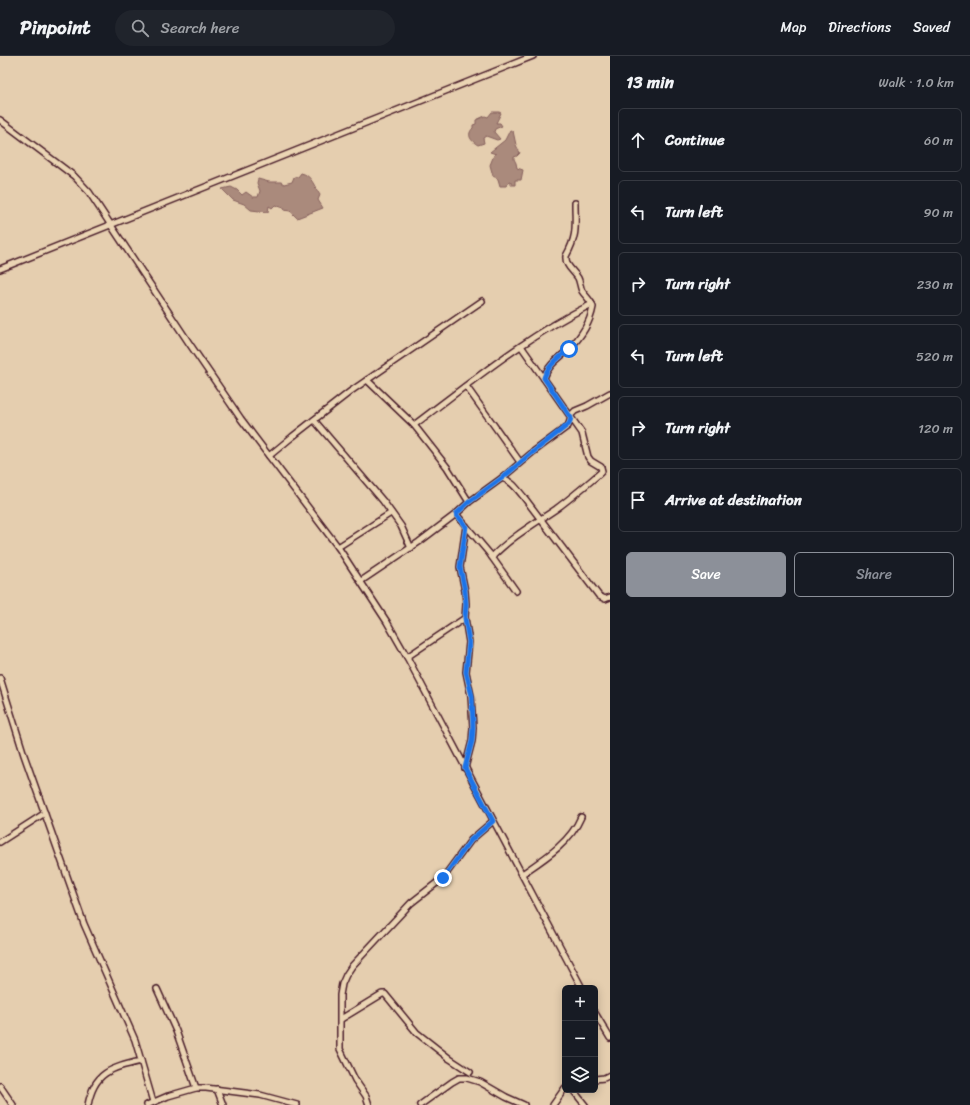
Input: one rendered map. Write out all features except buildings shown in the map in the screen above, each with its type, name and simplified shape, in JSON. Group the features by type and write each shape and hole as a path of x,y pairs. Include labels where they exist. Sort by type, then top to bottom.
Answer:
{"street":[{"path":"0,269 533,56"},
{"path":"0,120 74,176 90,192 189,343 241,419 338,547 361,581 407,657 580,985"},
{"path":"544,378 550,366 569,349 586,327 593,309 592,304 583,292 578,280 565,259 576,230 575,202"},
{"path":"269,456 351,391 482,300"},
{"path":"414,425 521,346 566,317 592,304"},
{"path":"492,558 500,549 560,506 602,471 601,467 591,461 588,457 582,433 521,346"},
{"path":"367,380 414,425 447,467 469,502"},
{"path":"466,386 520,462"},
{"path":"361,581 411,548 568,426 571,415 575,411 610,393"},
{"path":"314,420 383,501 400,526 411,548"},
{"path":"502,478 508,480 512,484 599,596 605,599 610,597"},
{"path":"338,547 391,513"},
{"path":"456,514 492,558 516,591"},
{"path":"465,768 473,728 472,696 466,672 469,642 465,618 466,604 460,567 466,526"},
{"path":"407,657 465,618"},
{"path":"0,678 24,755 84,924 130,1026 153,1102"},
{"path":"0,842 45,813"},
{"path":"522,874 557,848 574,831 581,817"},
{"path":"369,1105 366,1096 340,1049 340,995 342,984 352,966 411,903 443,878 471,840 493,821"},
{"path":"157,990 176,1031 196,1088"},
{"path":"341,1018 382,994 386,994 407,1022 421,1036 450,1059 470,1072"},
{"path":"598,1018 610,1038"},
{"path":"88,1105 96,1082 104,1074 121,1066 141,1061"},
{"path":"598,1079 610,1075"},
{"path":"420,1105 452,1082 459,1078 467,1078 480,1082 506,1097 524,1105"},
{"path":"0,1086 13,1105"},
{"path":"147,1105 168,1096 196,1088 264,1095 297,1105"},
{"path":"217,1090 224,1105"},
{"path":"553,1105 562,1092"},
{"path":"575,1093 585,1105"}],"shaded area":[{"path":"492,112 501,113 496,123 500,123 502,126 495,129 494,132 500,139 497,140 486,136 483,138 484,143 478,145 470,138 473,125 476,124 476,120 485,116 488,117"},
{"path":"510,130 513,131 516,145 520,153 514,157 514,159 517,168 523,170 521,180 515,180 515,185 511,185 511,182 509,181 506,186 500,186 498,179 493,176 490,165 494,155 496,154 490,152 505,140"},
{"path":"301,173 308,176 312,182 320,195 318,200 323,208 297,218 290,211 284,210 284,208 275,205 272,208 269,206 268,212 251,210 244,204 233,200 222,189 231,187 242,195 246,192 253,197 258,197 260,191 257,183 258,179 269,182 281,182 284,184 292,182 294,177 298,177"}],"route":[{"path":"443,878 471,840 493,821 465,768 472,741 473,718 471,706 472,696 466,672 469,642 465,618 465,591 460,567 466,526 456,514 469,502 568,426 571,418 544,378 550,366 556,359 569,349"}]}
